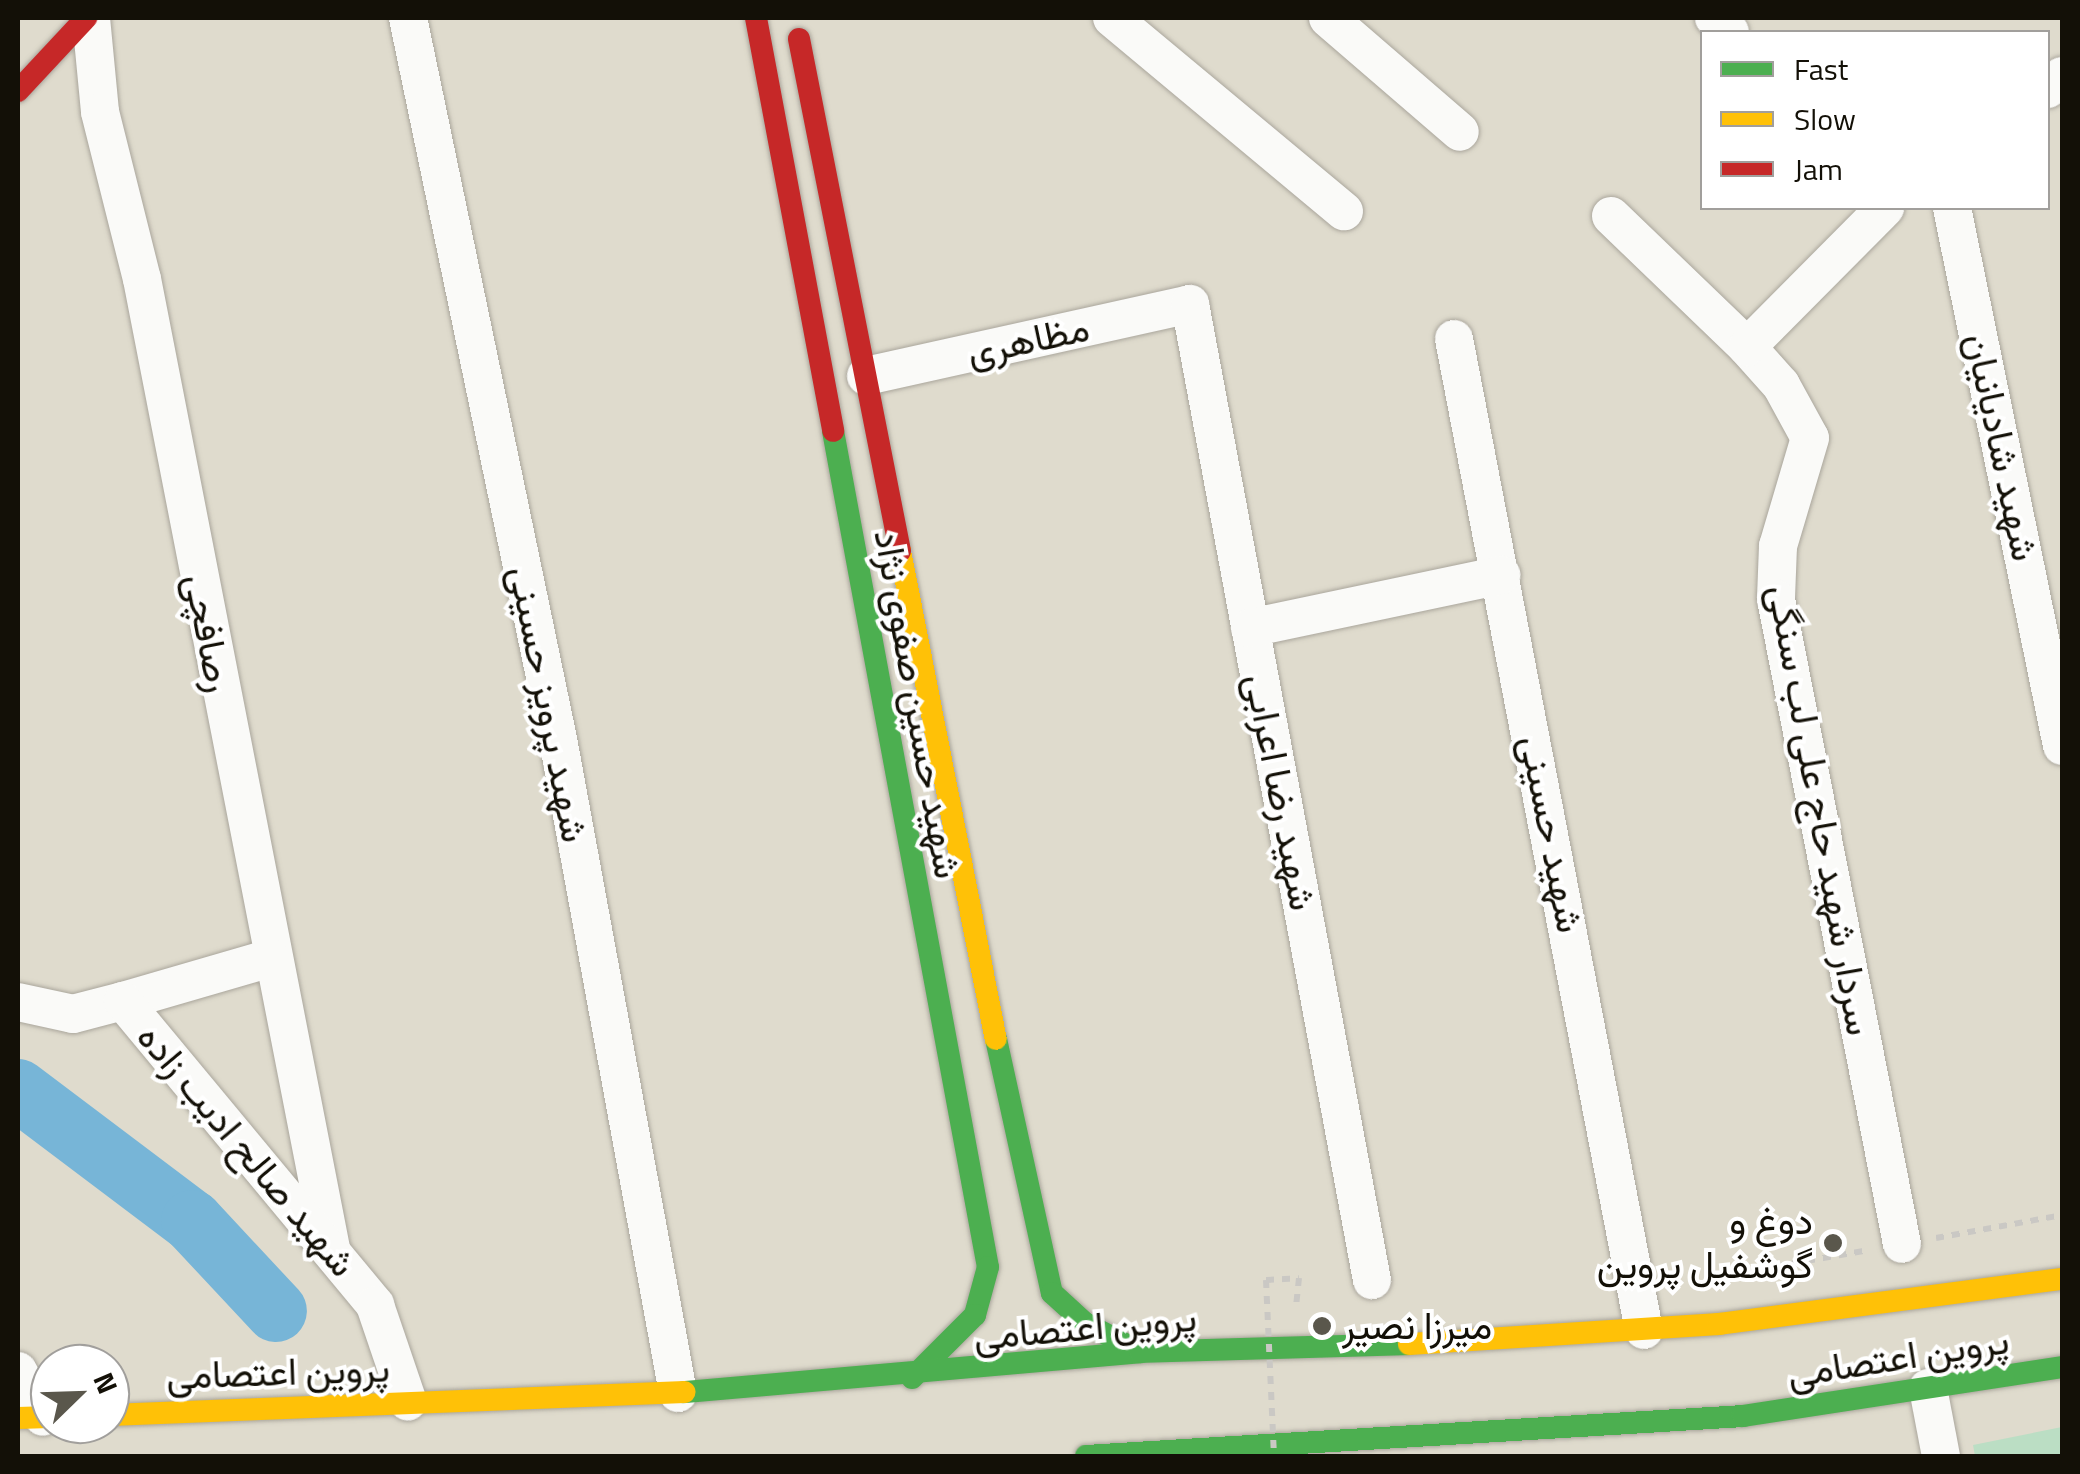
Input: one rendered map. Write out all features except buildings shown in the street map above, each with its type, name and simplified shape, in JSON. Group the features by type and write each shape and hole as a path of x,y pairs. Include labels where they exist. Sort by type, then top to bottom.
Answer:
{"street":[{"path":"18,91 89,18"},
{"name":"رصافچی","path":"89,18 100,112 142,279 330,1249"},
{"name":"شهید پرویز حسینی","path":"408,18 558,739 678,1394"},
{"name":"شهید حسین صفوی نژاد","path":"756,18 988,1267 975,1315 912,1378"},
{"name":"شهید حسین صفوی نژاد","path":"795,18 1012,1148 1042,1264 1063,1303 1140,1352"},
{"path":"1112,18 1344,211"},
{"path":"1328,18 1460,132"},
{"path":"1747,347 1884,210"},
{"name":"شهید شادیانیان","path":"1952,210 2062,746"},
{"name":"سردار شهید حاج علی لب سنگی","path":"1611,216 1747,347 1781,385 1810,438 1778,546 1776,599 1902,1244"},
{"name":"مظاهری","path":"866,376 1190,304"},
{"name":"شهید رضا اعرابی","path":"1190,304 1372,1280"},
{"name":"شهید حسینی","path":"1454,339 1644,1330"},
{"path":"1250,628 1501,575"},
{"path":"123,1001 271,958"},
{"name":"شهید صالح ادیب زاده","path":"18,1002 73,1014 123,1001 375,1305 408,1402"},
{"path":"988,1267 994,1286 1016,1296 1037,1284 1042,1264"},
{"name":"پروین اعتصامی","path":"130,1413 678,1394 912,1378 1140,1352 1644,1330 2062,1279"},
{"name":"پروین اعتصامی","path":"1086,1456 1200,1444 1506,1436 1744,1416 2062,1366"},
{"path":"18,1371 30,1401"},
{"path":"1928,1388 1941,1456"},
{"path":"1172,1456 1200,1444"}],"path":[{"path":"1728,1275 2062,1215"},
{"path":"1274,1456 1266,1280 1299,1278"}],"green space":[{"path":"2062,1427 2062,1456 1975,1456 1973,1445"}],"waterway":[{"path":"18,1090 192,1221 276,1311"}],"traffic: fast":[{"path":"833,431 988,1267 975,1315 912,1378"},
{"path":"996,1039 1052,1293 1085,1323 1140,1352"},
{"path":"685,1392 1140,1352 1409,1344"},
{"path":"1086,1456 1743,1416 2062,1367"}],"traffic: slow":[{"path":"900,551 996,1039"},
{"path":"1409,1344 1719,1324 2062,1279"},
{"path":"130,1414 685,1392"},
{"path":"18,1418 30,1418"}],"traffic: jam":[{"path":"18,91 86,18"},
{"path":"756,18 833,431"},
{"path":"799,39 900,551"}],"place":[{"name":"دوغ و گوشفیل پروین","path":"1833,1243"},
{"name":"میرزا نصیر","path":"1322,1326"}]}
